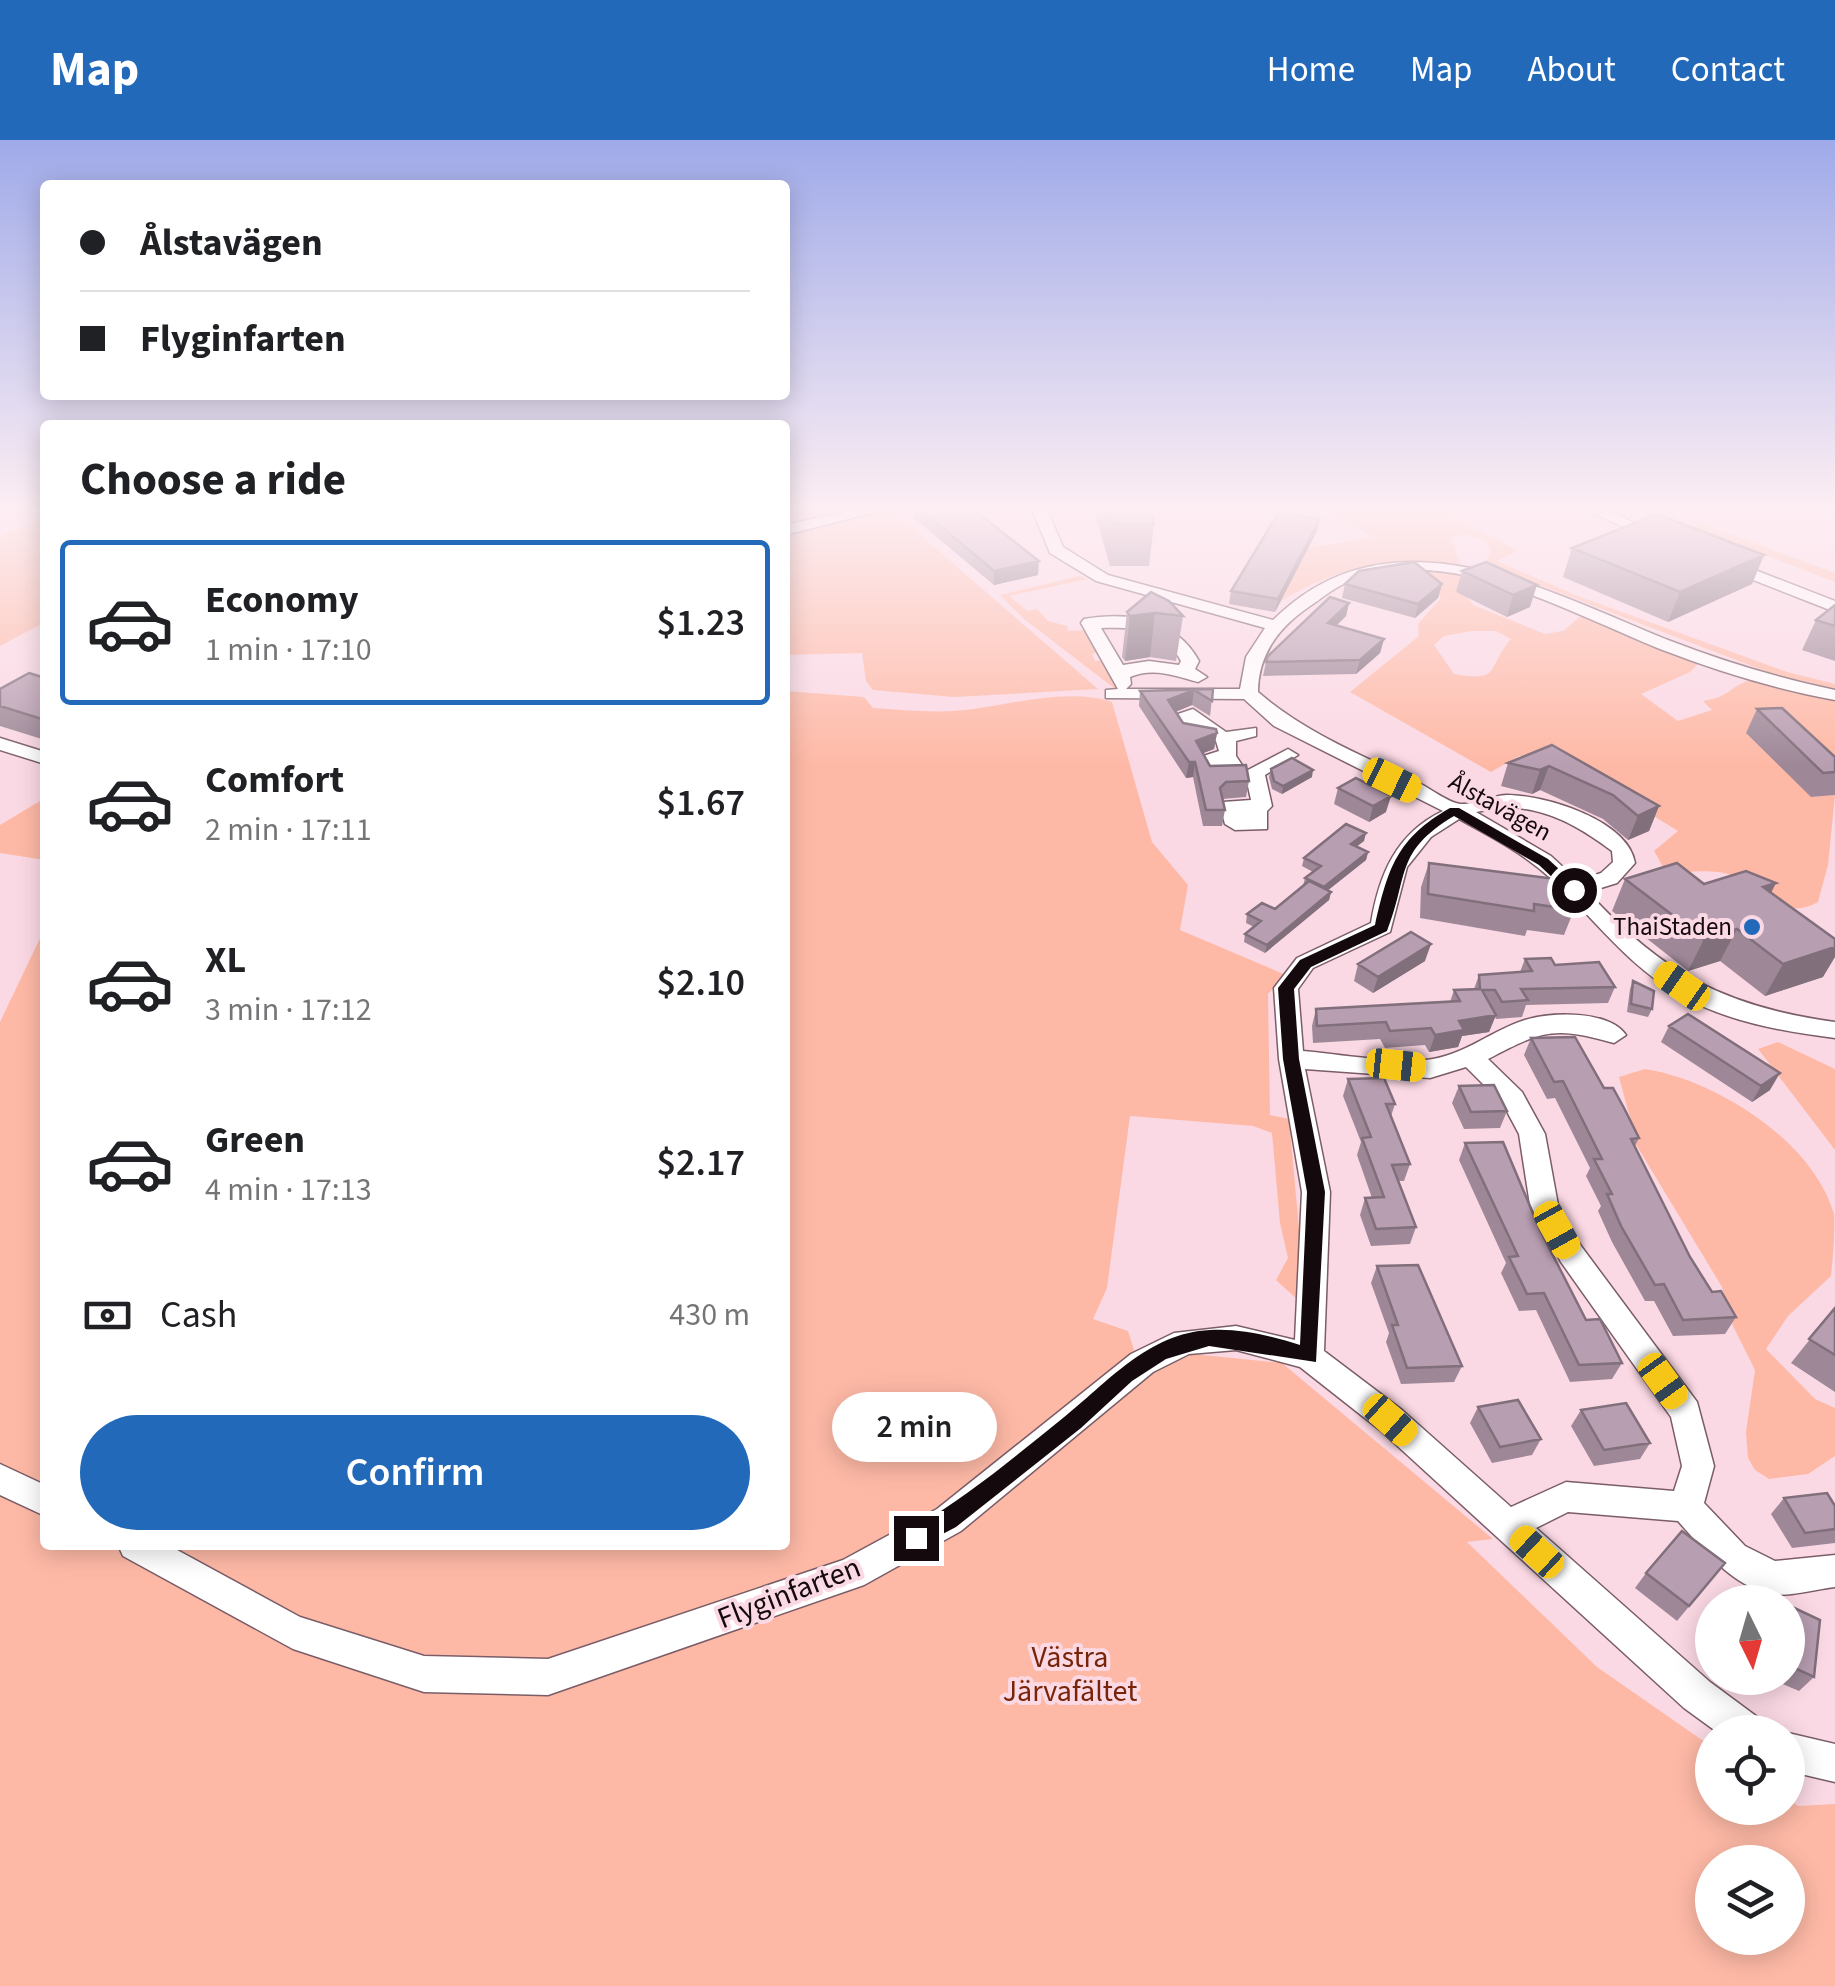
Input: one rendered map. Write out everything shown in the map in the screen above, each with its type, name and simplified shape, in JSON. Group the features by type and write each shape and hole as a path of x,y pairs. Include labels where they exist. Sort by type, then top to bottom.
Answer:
{"street":[{"path":"1157,593 1275,626"},
{"path":"1124,672 1120,694 1249,694 1248,673 1254,654 1275,626 1316,593"},
{"path":"1543,593 1668,646 1801,690 1835,696"},
{"path":"1804,593 1835,607"},
{"path":"1185,671 1190,661 1171,632 1138,622 1090,623 1116,670 1185,671 1218,692"},
{"name":"Ålstavägen","path":"1249,694 1281,722 1454,810 1544,862 1611,930 1682,986 1727,1011 1771,1022 1835,1030"},
{"path":"1248,732 1221,742 1246,774 1262,806 1256,806"},
{"path":"0,744 40,756"},
{"path":"1246,774 1288,756"},
{"path":"1309,1356 1316,1192 1291,1059 1286,988 1306,963 1382,928 1394,870 1422,829 1454,810 1480,804 1548,806 1622,849 1624,863 1610,878 1574,890"},
{"path":"1291,1059 1430,1068 1471,1057 1530,1027 1589,1024 1614,1036"},
{"path":"1471,1057 1513,1098 1520,1110 1532,1134 1544,1205 1571,1254 1686,1412 1698,1466 1686,1506"},
{"name":"Flyginfarten","path":"143,1550 293,1632 424,1674 548,1677 852,1573 948,1520 1074,1422 1125,1375 1160,1352 1209,1338 1273,1344 1309,1356 1390,1420 1696,1695 1724,1715"},
{"path":"0,1479 40,1498"},
{"path":"1508,1525 1566,1497 1686,1506 1733,1557 1774,1578 1835,1571"},
{"path":"1805,1756 1835,1763"}],"green space":[{"path":"0,593 40,593 40,625 0,646"},
{"path":"790,593 987,593 1098,689 954,697 873,690 866,681 862,653 790,655"},
{"path":"1022,593 1009,596 1027,611 1037,609 1048,621 1067,626 1068,631 1089,630 1097,652 1092,654 1095,661 1107,660 1120,687 1114,688 1024,619 1000,595"},
{"path":"1438,593 1464,593 1473,605 1545,634 1563,631 1583,614 1702,660 1690,672 1641,694 1678,721 1712,710 1703,701 1756,679 1778,681 1835,698 1835,762 1811,797 1835,795 1828,865 1818,902 1793,908 1724,873 1666,872 1654,851 1678,831 1555,755 1519,756 1491,772 1350,692 1419,636 1418,624 1441,598","holes":["1471,631 1496,631 1511,639 1492,670 1480,676 1454,674 1434,645 1444,636"]},
{"path":"1561,593 1571,593 1787,672 1835,684 1835,689 1773,674"},
{"name":"Västra Järvafältet","path":"790,691 864,697 873,708 923,711 961,710 1061,696 1112,702 1152,842 1188,885 1180,930 1286,975 1268,994 1270,1115 1289,1119 1303,1272 1299,1301 1276,1280 1288,1258 1280,1223 1272,1133 1253,1126 1130,1116 1107,1288 1093,1319 1128,1331 1136,1356 1152,1373 1193,1354 1282,1363 1493,1539 1467,1542 1597,1667 1695,1735 1695,1825 1805,1825 1805,1806 1835,1804 1835,1986 0,1986 0,1022 40,938 40,1550 790,1550"},
{"path":"40,801 40,859 0,853 0,825"},
{"path":"1778,1042 1835,1069 1835,1150 1758,1049"},
{"path":"1645,1069 1702,1086 1758,1118 1806,1162 1823,1187 1834,1214 1831,1276 1788,1316 1766,1349 1815,1399 1835,1408 1835,1456 1808,1474 1769,1479 1755,1470 1748,1458 1746,1432 1755,1370 1733,1326 1722,1287 1623,1123 1630,1118 1619,1077"}],"building":[{"path":"1153,593 1169,601 1183,616 1130,616 1127,612"},
{"path":"1244,593 1281,593 1278,599"},
{"path":"1378,593 1431,593 1418,604"},
{"path":"1330,597 1349,603 1328,623 1384,639 1360,660 1266,662 1267,657"},
{"path":"1835,605 1835,626 1816,620"},
{"path":"29,673 40,676 40,718 0,706 0,689"},
{"path":"1213,689 1212,701 1194,690 1168,700 1183,723 1216,729 1217,733 1196,741 1210,766 1246,765 1249,781 1226,782 1220,788 1225,810 1206,810 1195,762 1189,762 1140,691"},
{"path":"1782,708 1835,757 1835,772 1823,773 1757,709"},
{"path":"1552,745 1659,806 1638,816 1613,795 1549,766 1540,770 1508,763"},
{"path":"1292,758 1313,770 1283,786 1274,781 1271,769"},
{"path":"1356,778 1391,796 1373,806 1338,788"},
{"path":"1346,824 1366,833 1351,844 1368,852 1324,887 1305,878 1321,866 1304,858"},
{"path":"1429,863 1572,881 1574,910 1534,904 1534,911 1428,894"},
{"path":"1677,863 1704,884 1746,871 1776,883 1763,887 1835,939 1835,947 1783,964 1737,929 1704,939 1625,879"},
{"path":"1309,881 1331,892 1267,945 1245,934 1261,921 1247,914 1262,903 1275,909"},
{"path":"1411,932 1431,944 1378,977 1358,964"},
{"path":"1551,958 1555,965 1599,962 1615,987 1521,989 1528,1000 1502,1002 1495,990 1482,990 1496,1015 1459,1021 1464,1030 1435,1035 1431,1028 1390,1031 1386,1022 1317,1026 1316,1009 1460,1001 1454,990 1480,989 1479,975 1532,971 1525,959"},
{"path":"1633,981 1654,991 1652,1009 1631,1004"},
{"path":"1688,1014 1780,1073 1761,1086 1669,1026"},
{"path":"1575,1037 1604,1088 1613,1088 1624,1108 1639,1138 1631,1139 1690,1257 1712,1292 1721,1291 1736,1317 1683,1320 1664,1284 1655,1285 1621,1226 1607,1194 1612,1194 1594,1159 1602,1159 1563,1081 1554,1082 1531,1038"},
{"path":"1384,1078 1395,1104 1386,1104 1410,1164 1392,1165 1416,1227 1376,1229 1365,1198 1384,1197 1362,1138 1371,1137 1348,1079"},
{"path":"1494,1085 1507,1111 1471,1112 1459,1086"},
{"path":"1503,1142 1540,1230 1586,1320 1600,1319 1622,1363 1579,1365 1544,1293 1527,1294 1509,1257 1518,1256 1465,1143"},
{"path":"1418,1265 1462,1366 1407,1368 1392,1325 1398,1325 1377,1266"},
{"path":"1835,1308 1835,1355 1809,1339"},
{"path":"1518,1400 1541,1439 1500,1447 1478,1407"},
{"path":"1626,1403 1650,1443 1604,1450 1581,1410"},
{"path":"1827,1493 1835,1506 1835,1529 1805,1533 1784,1498"},
{"path":"1682,1531 1725,1563 1707,1585 1695,1585 1695,1599 1689,1606 1646,1573"},
{"path":"1805,1613 1820,1620 1814,1677 1805,1673"}],"place":[{"name":"ThaiStaden","path":"1752,927"}],"route":[{"path":"916,1538 948,1520 1074,1422 1125,1375 1160,1352 1184,1342 1236,1338 1273,1344 1309,1356 1316,1192 1291,1059 1286,988 1306,963 1382,928 1394,870 1422,829 1454,810 1544,862 1574,890"}]}
